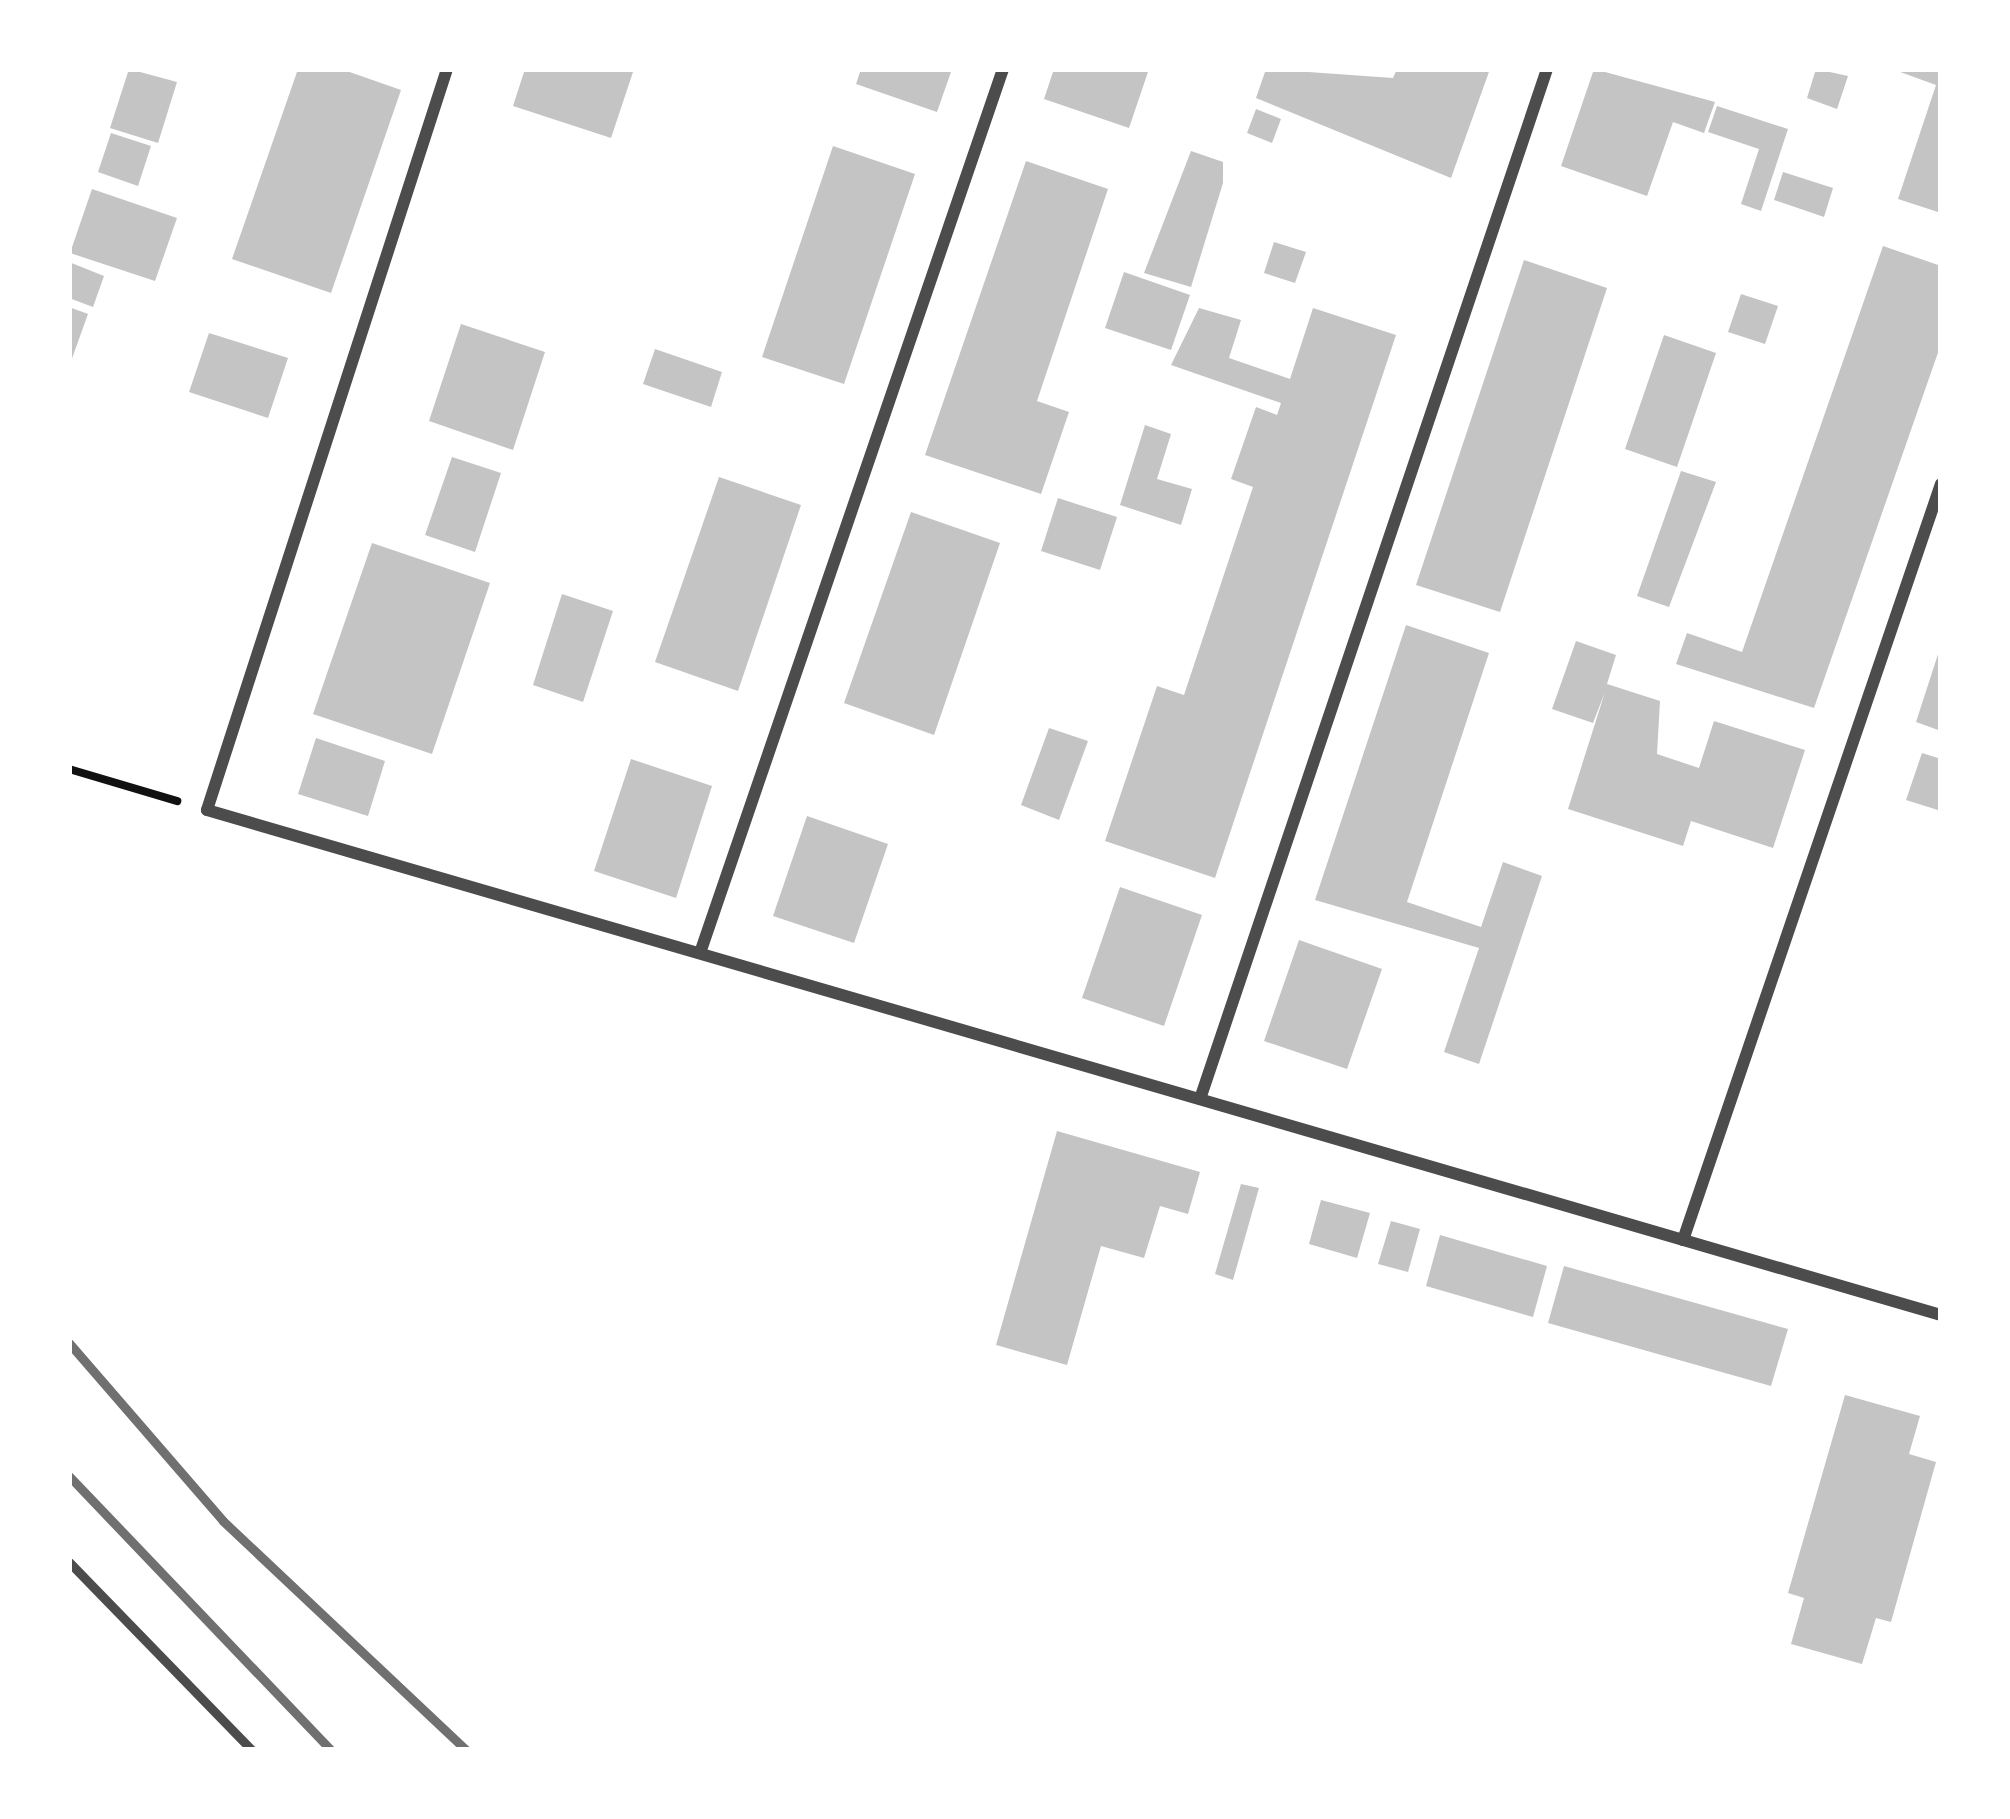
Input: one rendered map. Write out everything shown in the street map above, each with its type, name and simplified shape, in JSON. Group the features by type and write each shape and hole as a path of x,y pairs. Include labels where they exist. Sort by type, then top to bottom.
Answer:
{"street":[{"path":"447,69 207,810 1941,1315"},
{"path":"700,953 1003,69"},
{"path":"1200,1099 1547,69"},
{"path":"1684,1240 1941,484"}],"lane":[{"path":"69,1562 252,1750"}],"path":[{"path":"69,769 207,810"}],"building":[{"path":"129,69 177,82 158,143 110,128"},
{"path":"298,69 341,69 401,90 331,293 232,259"},
{"path":"525,69 634,69 611,138 513,106"},
{"path":"861,69 952,69 937,112 856,84"},
{"path":"1054,69 1149,69 1129,128 1044,99"},
{"path":"1266,69 1393,78 1397,69 1490,69 1451,178 1256,98"},
{"path":"1594,69 1715,102 1704,133 1673,122 1647,196 1561,166"},
{"path":"1816,69 1848,76 1837,109 1807,98"},
{"path":"1892,69 1941,69 1941,213 1898,199 1936,85"},
{"path":"1717,106 1788,129 1761,211 1741,204 1759,149 1708,132"},
{"path":"1256,109 1281,119 1272,143 1247,133"},
{"path":"111,133 151,146 138,186 98,172"},
{"path":"833,146 915,174 844,384 762,357"},
{"path":"1191,151 1223,162 1223,183 1191,287 1144,273"},
{"path":"1026,161 1108,189 1037,401 1069,412 1041,494 925,455"},
{"path":"1783,172 1833,188 1824,217 1774,200"},
{"path":"92,189 177,218 155,281 70,253"},
{"path":"1274,242 1306,252 1295,283 1264,273"},
{"path":"1883,246 1941,266 1941,344 1814,708 1676,664 1687,633 1742,652"},
{"path":"1524,260 1607,288 1500,612 1416,585"},
{"path":"69,262 104,276 93,307 69,298"},
{"path":"1124,272 1190,295 1171,350 1105,328"},
{"path":"1741,294 1778,306 1765,344 1728,332"},
{"path":"69,307 88,314 70,364 69,364"},
{"path":"1199,308 1241,320 1229,358 1290,379 1313,308 1396,335 1215,878 1105,841 1157,686 1184,695 1253,487 1231,479 1256,407 1277,415 1281,403 1171,365"},
{"path":"461,324 545,352 513,450 429,421"},
{"path":"209,333 288,358 268,418 189,392"},
{"path":"1664,335 1716,353 1677,467 1625,449"},
{"path":"655,349 722,372 711,407 643,384"},
{"path":"1145,425 1171,434 1157,479 1192,489 1181,525 1120,505"},
{"path":"452,457 501,473 475,552 425,535"},
{"path":"1681,471 1716,482 1669,607 1637,596"},
{"path":"719,477 801,505 738,691 655,662"},
{"path":"1058,498 1117,517 1100,570 1041,551"},
{"path":"911,512 1000,543 934,735 844,703"},
{"path":"372,543 490,583 432,754 313,714"},
{"path":"562,594 613,611 583,702 533,685"},
{"path":"1406,625 1489,653 1407,902 1481,927 1503,862 1542,876 1479,1064 1444,1052 1479,948 1315,900"},
{"path":"1576,641 1616,655 1607,684 1660,701 1657,754 1699,768 1714,721 1805,750 1773,848 1691,821 1683,846 1568,809 1605,692 1593,723 1552,709"},
{"path":"1941,648 1941,731 1916,722"},
{"path":"1049,728 1088,741 1059,820 1021,805"},
{"path":"316,738 385,761 368,816 298,794"},
{"path":"1922,753 1941,759 1941,811 1906,800"},
{"path":"631,759 712,786 676,898 594,871"},
{"path":"807,816 888,844 854,943 773,916"},
{"path":"1120,887 1202,915 1164,1026 1082,998"},
{"path":"1299,940 1382,969 1347,1069 1264,1041"},
{"path":"1057,1131 1200,1172 1188,1214 1160,1206 1144,1258 1101,1246 1067,1365 996,1345"},
{"path":"1241,1184 1259,1188 1233,1280 1215,1274"},
{"path":"1321,1200 1370,1213 1357,1258 1309,1244"},
{"path":"1391,1221 1420,1229 1408,1272 1378,1264"},
{"path":"1440,1235 1547,1266 1533,1317 1426,1286"},
{"path":"1564,1266 1788,1329 1771,1386 1548,1323"},
{"path":"1845,1395 1920,1416 1909,1454 1936,1462 1891,1622 1876,1618 1862,1664 1791,1644 1804,1598 1788,1593"}],"railway":[{"path":"69,1343 223,1521 466,1750"},
{"path":"69,1476 331,1750"}]}
